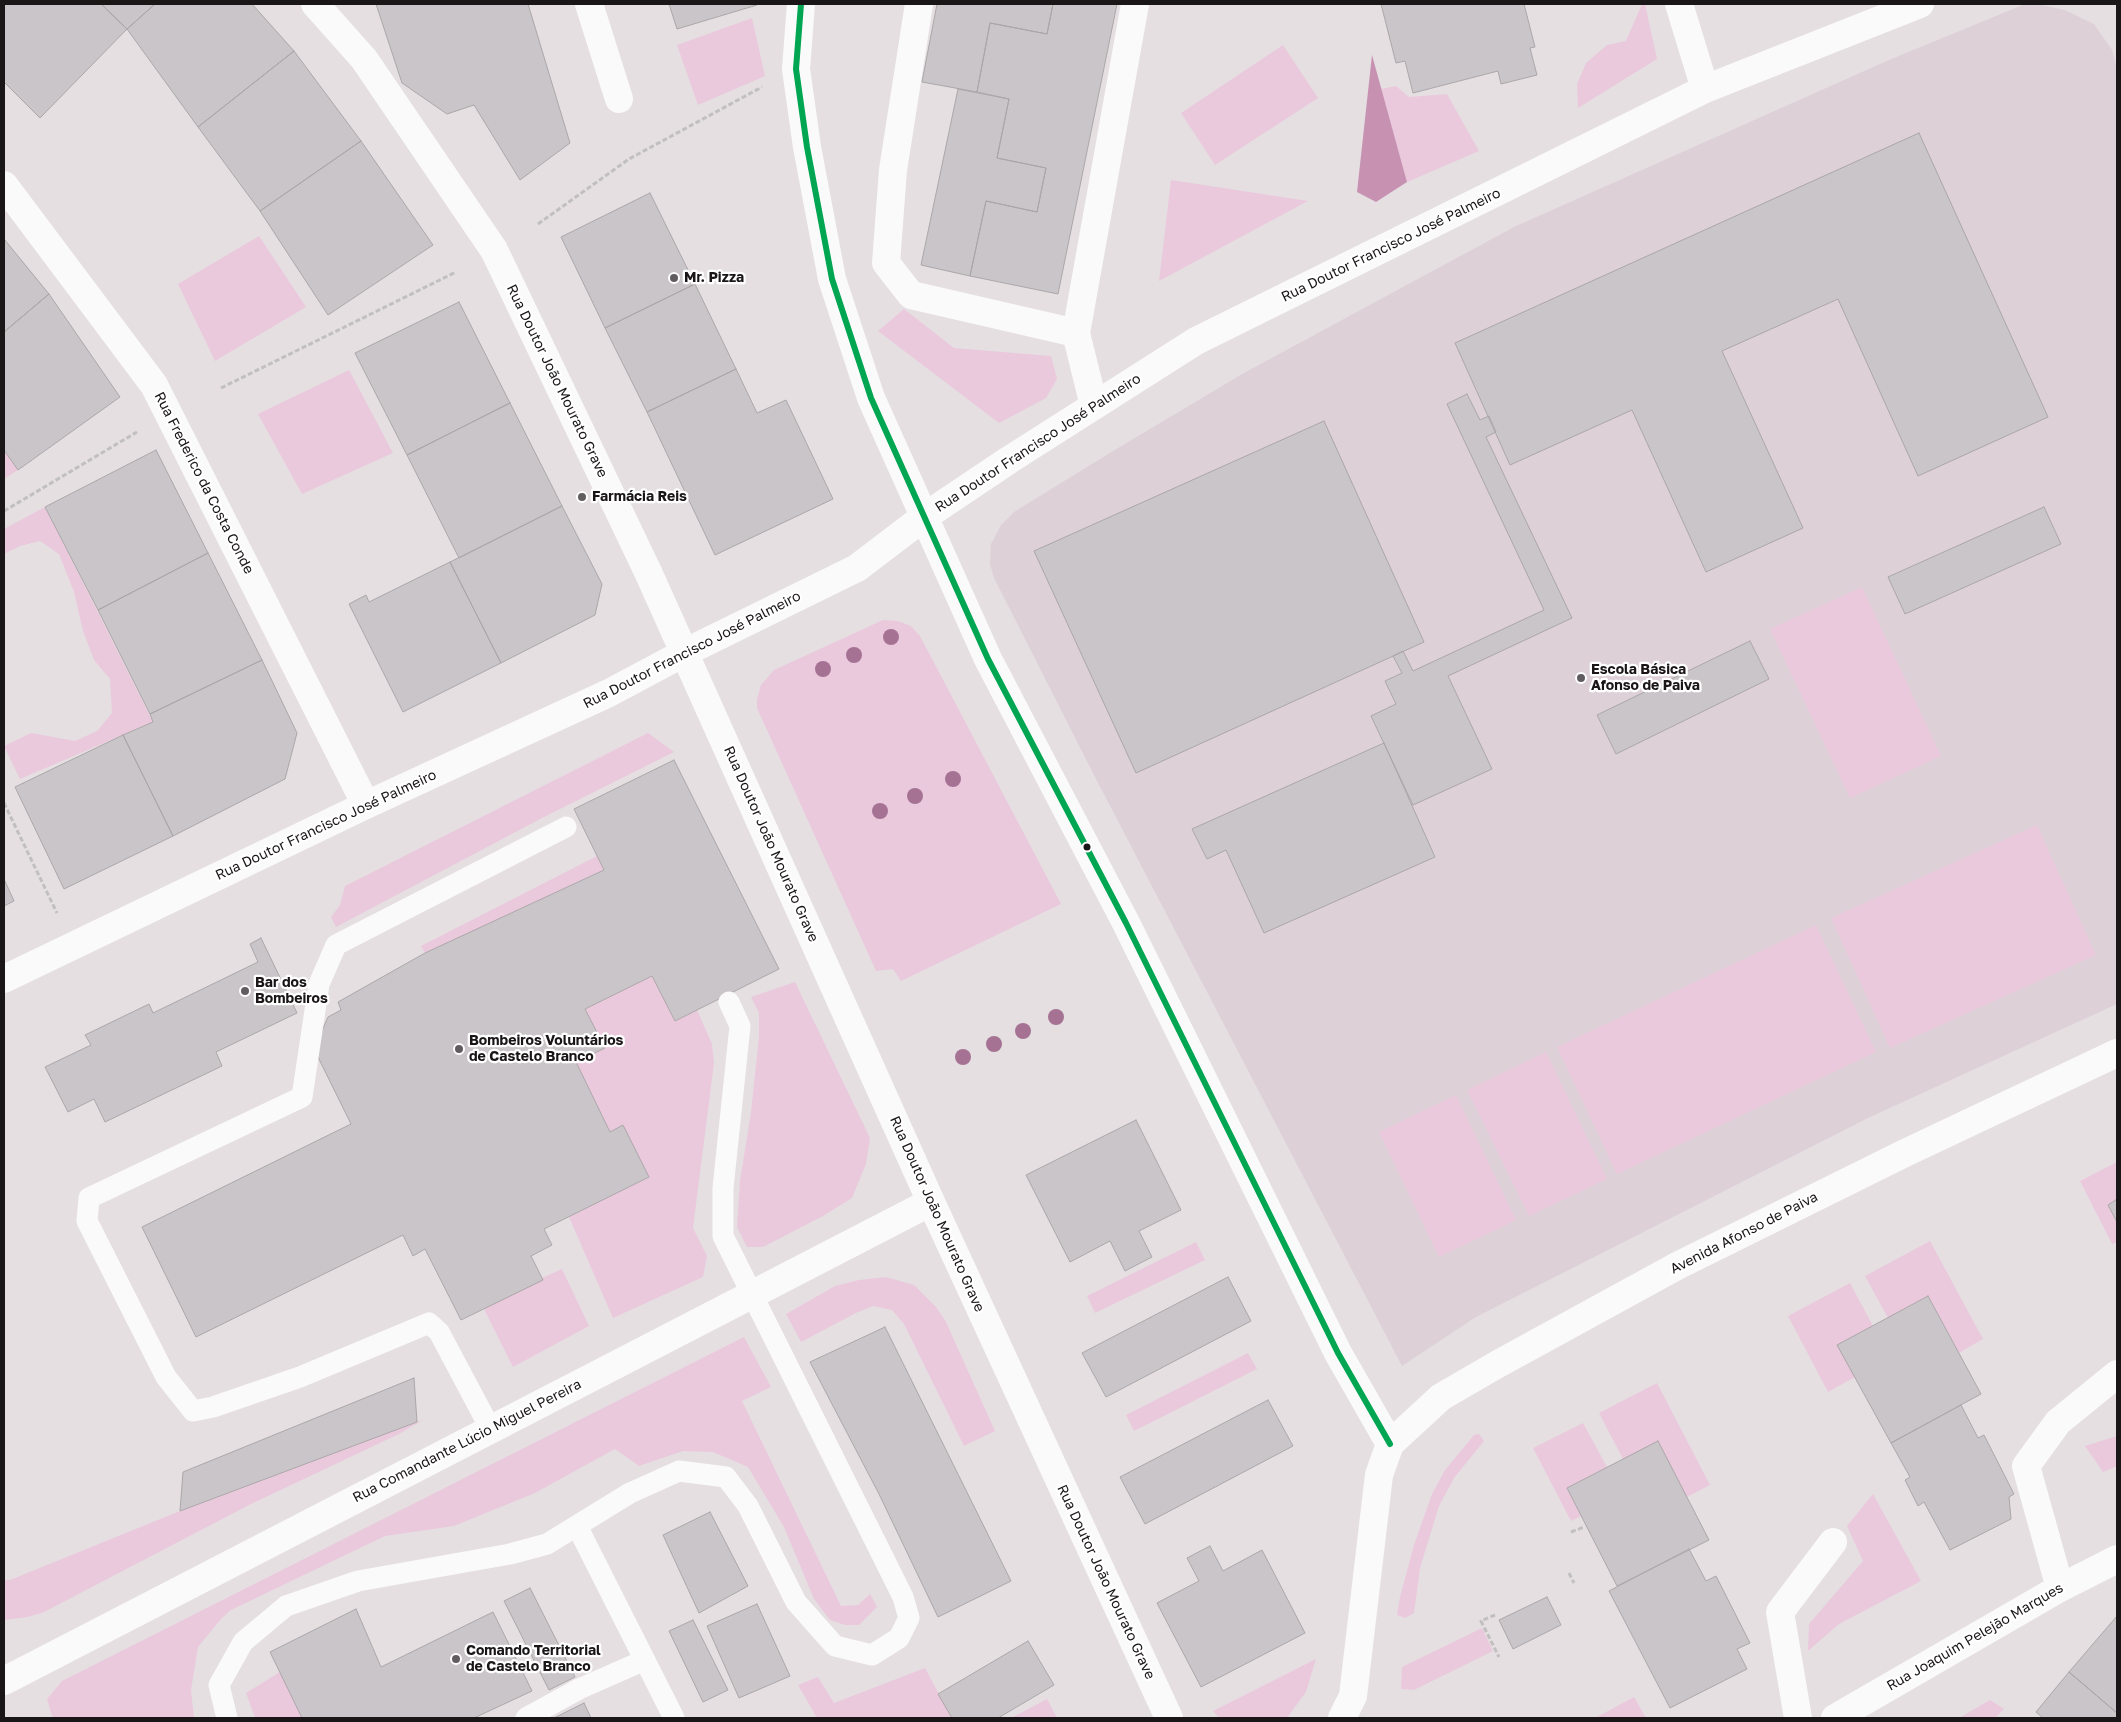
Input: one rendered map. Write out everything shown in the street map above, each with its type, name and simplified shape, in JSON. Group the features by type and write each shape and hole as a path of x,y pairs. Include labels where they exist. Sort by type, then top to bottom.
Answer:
{"street":[{"name":"Rua Doutor João Mourato Grave","path":"315,4 364,59 494,250 648,572 717,722 931,1202 1169,1718"},
{"path":"589,4 619,100"},
{"path":"801,4 796,69 807,147 832,279 871,398 988,659 1126,923 1338,1353 1390,1444 1379,1475 1351,1711"},
{"path":"919,4 893,170 886,263 911,295 1076,333"},
{"path":"1094,406 1076,333 1134,4"},
{"path":"1679,4 1705,89"},
{"name":"Rua Doutor Francisco José Palmeiro","path":"4,978 609,693 684,653 857,568 924,517 1009,460 1196,341 1705,89 1920,4"},
{"name":"Rua Frederico da Costa Conde","path":"4,185 154,385 366,806"},
{"name":"Avenida Afonso de Paiva","path":"1390,1444 1441,1397 1669,1271 1905,1153 2117,1053"},
{"name":"Rua Comandante Lúcio Miguel Pereira","path":"4,1681 490,1428 931,1202"},
{"path":"2060,1588 2026,1466 2058,1422 2117,1374"},
{"path":"1798,1718 1780,1612 1833,1542"},
{"name":"Rua Joaquim Pelejão Marques","path":"1835,1718 2060,1588 2117,1560"}],"lane":[{"path":"490,1428 439,1332 429,1323 300,1377 213,1408 193,1411 166,1377 87,1220 89,1198 302,1097 319,984 336,946 566,827"},
{"path":"227,1718 219,1685 243,1642 286,1606 358,1581 510,1554 547,1544 630,1493 679,1471 726,1477 748,1506 796,1602 835,1646 872,1655 899,1638 909,1618 903,1597 723,1236 723,1188 740,1026 729,1002"},
{"path":"577,1526 674,1718"},
{"path":"526,1718 579,1689 645,1660"}],"path":[{"path":"538,224 629,159 763,87"},
{"path":"221,388 456,272"},
{"path":"4,511 144,428"},
{"path":"4,803 73,946"},
{"path":"1571,1532 1584,1527"},
{"path":"1569,1574 1574,1583"},
{"path":"1495,1615 1481,1621 1499,1657"}],"shaded area":[{"path":"1642,4 1645,4 1657,59 1578,108 1577,84 1586,63 1607,45 1626,41"},
{"name":"Escola Básica Afonso de Paiva","path":"2025,4 2037,4 2065,10 2094,24 2112,50 2117,68 2117,1004 1870,1117 1476,1317 1402,1366 1095,777 994,578 990,564 991,544 1001,525 1014,512 1113,451 1244,373 1514,227 1889,60"},
{"path":"752,18 765,76 698,105 677,45"},
{"path":"1283,45 1318,98 1215,165 1181,113"},
{"path":"1372,55 1407,182 1376,202 1357,192"},
{"path":"1396,86 1409,97 1447,94 1479,151 1407,182 1381,89"},
{"path":"1171,180 1308,201 1159,281"},
{"path":"259,236 306,307 215,361 178,284"},
{"path":"904,309 954,348 1051,356 1057,379 1046,398 999,423 878,331"},
{"path":"349,370 393,453 302,494 258,414"},
{"path":"4,450 18,470 4,479"},
{"path":"45,507 153,722 20,779 4,746 31,733 75,741 97,731 112,713 110,679 94,660 83,631 74,592 59,554 40,541 20,546 4,554 4,529"},
{"path":"1862,587 1941,756 1850,798 1770,629"},
{"path":"883,620 898,621 911,626 920,636 1061,904 901,981 893,969 876,971 757,708 757,699 761,685 774,670"},
{"path":"648,733 674,752 544,817 336,927 331,917 340,905 345,886"},
{"path":"2037,825 2096,955 1890,1048 1831,918"},
{"path":"597,856 604,870 425,953 421,946"},
{"path":"1816,925 1876,1052 1617,1174 1557,1047"},
{"path":"652,976 675,1021 697,1010 712,1044 714,1063 693,1228 707,1256 703,1277 613,1318 569,1217 649,1177 623,1125 610,1132 576,1062 605,1048 585,1009"},
{"path":"795,982 870,1138 866,1164 852,1198 823,1216 763,1247 747,1247 737,1227 740,1181 751,1112 759,1036 759,1013 751,997"},
{"path":"1546,1052 1607,1179 1529,1216 1467,1090"},
{"path":"1456,1095 1516,1220 1439,1257 1379,1132"},
{"path":"2117,1162 2117,1199 2108,1205 2117,1222 2117,1242 2112,1244 2080,1181"},
{"path":"1930,1241 1983,1339 1959,1353 1928,1296 1888,1318 1865,1276"},
{"path":"1196,1242 1205,1260 1095,1313 1087,1296"},
{"path":"562,1269 589,1326 513,1367 482,1305"},
{"path":"886,1277 914,1285 936,1307 946,1322 995,1431 964,1446 904,1324 892,1310 873,1306 801,1342 786,1314 835,1286 859,1280"},
{"path":"1850,1283 1873,1326 1855,1377 1828,1392 1788,1316"},
{"path":"744,1337 771,1387 742,1401 841,1606 858,1605 870,1594 877,1607 859,1625 845,1625 830,1620 814,1599 784,1527 748,1467 713,1452 683,1451 639,1466 615,1449 535,1493 454,1526 385,1536 231,1610 198,1647 191,1690 194,1718 54,1718 52,1716 47,1699 62,1681"},
{"path":"1248,1353 1257,1369 1134,1431 1126,1415"},
{"path":"1657,1383 1710,1485 1687,1497 1623,1459 1599,1413"},
{"path":"423,1420 399,1434 251,1504 44,1612 28,1617 4,1620 4,1580 10,1580 180,1511"},
{"path":"1583,1423 1607,1467 1567,1488 1581,1516 1571,1521 1533,1448"},
{"path":"1479,1434 1484,1441 1454,1478 1439,1506 1420,1568 1414,1613 1405,1618 1397,1615 1414,1545 1432,1494 1445,1470 1474,1435"},
{"path":"2117,1436 2117,1466 2103,1472 2085,1446"},
{"path":"1873,1494 1921,1581 1839,1624 1808,1651 1809,1624 1863,1561 1847,1526"},
{"path":"1482,1628 1493,1651 1414,1690 1401,1689 1402,1667"},
{"path":"1316,1659 1306,1692 1287,1718 1219,1718 1213,1711"},
{"path":"925,1668 951,1716 948,1718 817,1718 798,1685 818,1677 834,1703"},
{"path":"280,1672 302,1718 255,1718 246,1693"},
{"path":"1634,1697 1646,1718 1595,1718"},
{"path":"1047,1699 1057,1718 1011,1718"},
{"path":"1990,1700 2004,1709 1995,1718 1959,1718"}],"building":[{"path":"4,4 101,4 127,29 40,118 4,82"},
{"path":"101,4 155,4 127,29"},
{"path":"155,4 252,4 294,51 198,127 127,29"},
{"path":"376,4 528,4 570,143 520,180 474,105 447,114 402,83"},
{"path":"669,4 757,4 757,5 677,29"},
{"path":"937,4 1053,4 1047,34 990,23 977,92 922,82"},
{"path":"1053,4 1117,4 1058,294 970,276 986,201 1037,212 1046,168 997,158 1009,99 977,92 990,23 1047,34"},
{"path":"1381,4 1524,4 1535,47 1530,48 1537,75 1501,84 1498,71 1413,93 1405,61 1396,63"},
{"path":"294,51 361,141 260,211 198,127"},
{"path":"958,89 1009,99 997,158 1046,168 1037,212 986,201 970,276 921,265"},
{"path":"1919,133 2048,417 1918,476 1838,299 1722,351 1803,528 1706,572 1632,410 1510,465 1455,343"},
{"path":"361,141 433,245 328,315 260,211"},
{"path":"650,193 695,284 605,328 561,237"},
{"path":"4,239 49,294 4,332"},
{"path":"695,284 736,369 647,412 605,328"},
{"path":"49,294 120,397 18,470 4,450 4,332"},
{"path":"459,302 510,403 407,455 355,353"},
{"path":"736,369 757,413 786,400 833,499 715,555 647,412"},
{"path":"1467,394 1480,420 1489,416 1496,432 1486,437 1572,618 1448,676 1492,769 1413,805 1371,716 1396,704 1385,681 1402,673 1393,656 1403,651 1413,671 1544,610 1447,404"},
{"path":"510,403 562,506 459,558 407,455"},
{"path":"1324,421 1424,642 1136,773 1034,551"},
{"path":"156,450 208,553 98,610 45,507"},
{"path":"562,506 602,584 595,615 501,663 450,562"},
{"path":"2044,507 2061,544 1905,614 1888,577"},
{"path":"208,553 262,660 150,714 98,610"},
{"path":"450,562 501,663 403,712 349,604 366,595 369,602"},
{"path":"1750,641 1769,679 1616,754 1597,715"},
{"path":"262,660 297,733 285,779 173,836 123,735 153,722 150,714"},
{"path":"123,735 173,836 64,889 15,787"},
{"path":"1384,743 1435,857 1264,933 1226,850 1207,859 1192,829"},
{"name":"Bombeiros Voluntários de Castelo Branco","path":"674,760 779,969 675,1021 652,976 585,1009 605,1048 576,1062 610,1132 623,1125 649,1177 544,1229 552,1245 531,1256 543,1280 461,1320 425,1249 413,1256 403,1235 196,1337 142,1227 351,1124 314,1049 328,1017 341,1010 338,1002 425,953 604,870 574,809"},
{"path":"4,879 14,901 4,906"},
{"path":"261,938 297,1013 216,1052 222,1066 105,1122 94,1099 68,1112 45,1067 91,1045 85,1035 149,1004 153,1013 258,962 250,944"},
{"path":"1136,1120 1181,1210 1139,1231 1152,1257 1125,1271 1110,1241 1070,1262 1026,1175"},
{"path":"2117,1199 2117,1222 2108,1205"},
{"path":"1228,1277 1251,1321 1106,1397 1082,1353"},
{"path":"1928,1296 1981,1394 1891,1443 1837,1345"},
{"path":"885,1327 1011,1581 938,1617 879,1494 810,1362"},
{"path":"414,1378 417,1422 180,1511 183,1472"},
{"path":"1268,1400 1293,1446 1145,1524 1120,1477"},
{"path":"1961,1405 1978,1438 1984,1435 2014,1494 2009,1497 2011,1519 1950,1550 1924,1502 1918,1506 1905,1480 1910,1477 1891,1443"},
{"path":"1658,1441 1709,1540 1617,1586 1567,1488"},
{"path":"710,1512 748,1586 699,1613 663,1535"},
{"path":"1210,1546 1223,1571 1262,1550 1305,1633 1201,1687 1157,1603 1199,1581 1187,1558"},
{"path":"1689,1549 1706,1581 1716,1576 1750,1643 1737,1649 1747,1669 1670,1708 1609,1591"},
{"path":"530,1588 575,1677 549,1690 504,1601"},
{"path":"1547,1597 1561,1625 1513,1649 1499,1620"},
{"path":"757,1604 790,1676 739,1698 707,1626"},
{"name":"Comando Territorial de Castelo Branco","path":"356,1609 381,1667 493,1612 532,1691 474,1718 302,1718 270,1652"},
{"path":"2117,1616 2117,1713 2069,1672"},
{"path":"693,1620 728,1690 703,1702 669,1631"},
{"path":"1028,1641 1054,1685 998,1718 952,1718 938,1694"},
{"path":"2069,1672 2117,1713 2117,1718 2043,1718 2036,1712"},
{"path":"584,1703 591,1718 554,1718"}],"transit line":[{"path":"801,4 796,69 807,147 832,279 871,398 988,659 1126,923 1338,1353 1390,1444"}],"place":[{"name":"Mr. Pizza","path":"674,278"},
{"name":"Farmácia Reis","path":"582,497"},
{"name":"Escola Básica Afonso de Paiva","path":"1581,678"},
{"name":"Bar dos Bombeiros","path":"245,991"},
{"name":"Bombeiros Voluntários de Castelo Branco","path":"459,1049"},
{"name":"Comando Territorial de Castelo Branco","path":"456,1659"}]}
